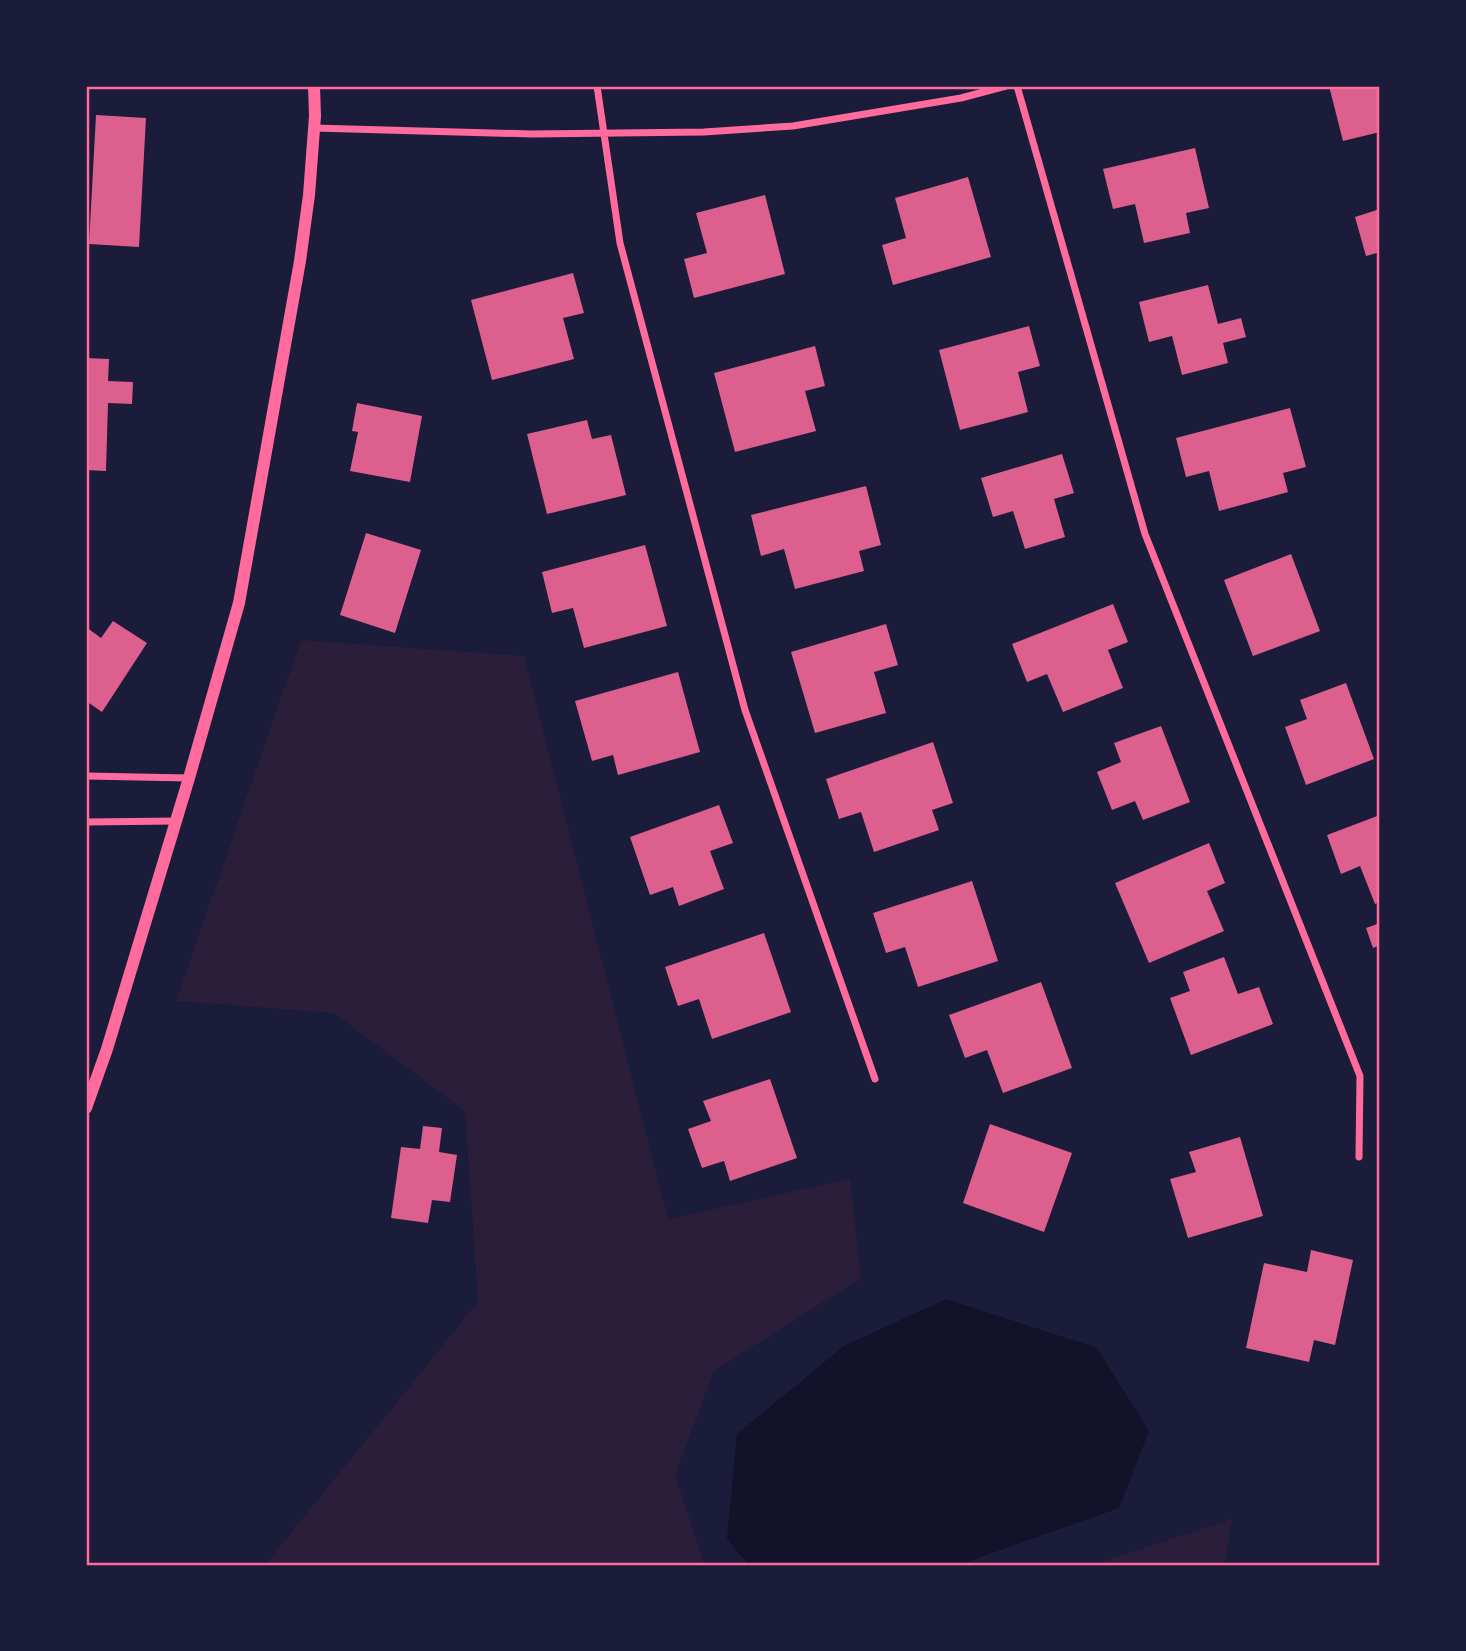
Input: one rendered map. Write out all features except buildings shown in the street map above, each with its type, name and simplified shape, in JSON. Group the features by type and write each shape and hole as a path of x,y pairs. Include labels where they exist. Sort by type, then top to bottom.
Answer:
{"street":[{"path":"86,1108 107,1049 239,603 300,261 309,195 314,86"},
{"path":"597,86 620,243 745,710 875,1079"},
{"path":"314,128 532,134 704,132 793,126 961,98 1006,86"},
{"path":"1017,86 1145,534 1360,1076 1359,1157"},
{"path":"86,776 189,778"},
{"path":"86,822 176,821"}],"shaded area":[{"path":"301,640 524,656 668,1219 850,1179 861,1278 714,1371 675,1475 705,1565 265,1565 478,1302 465,1111 334,1013 176,1001"},
{"path":"946,1299 1097,1348 1149,1431 1119,1508 958,1565 749,1565 727,1539 737,1434 844,1346"},
{"path":"1232,1519 1225,1565 1093,1565"}]}
